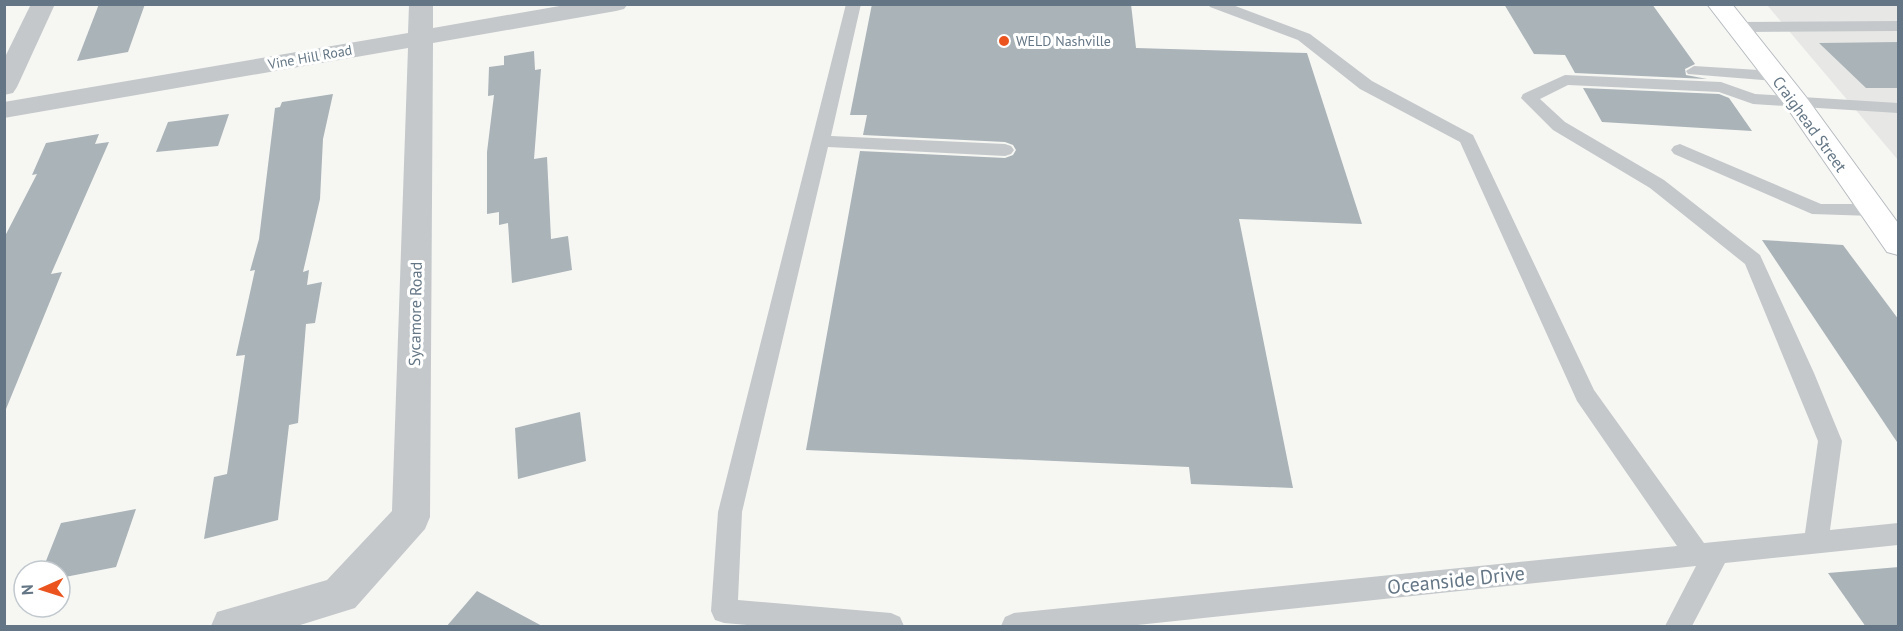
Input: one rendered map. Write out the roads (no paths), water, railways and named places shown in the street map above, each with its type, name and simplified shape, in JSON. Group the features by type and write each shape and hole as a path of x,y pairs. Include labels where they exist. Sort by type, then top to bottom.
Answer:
{"street":[{"path":"4,87 43,4"},
{"name":"Sycamore Road","path":"231,627 340,595 411,517 421,4"},
{"name":"Vine Hill Road","path":"4,110 616,4"},
{"name":"Craighead Street","path":"1719,4 1797,103 1899,245"}],"lane":[{"path":"854,4 730,512 724,611 891,627"},
{"path":"1215,4 1304,37 1366,85 1467,139 1586,395 1707,554 1678,627"},
{"path":"1737,27 1899,26"},
{"path":"1694,71 1776,76"},
{"path":"1816,543 1830,441 1753,260 1657,184 1558,126 1529,98 1565,80 1721,87 1753,99 1897,110"},
{"path":"821,141 1005,150"},
{"path":"1680,150 1819,210 1872,210"},
{"name":"Oceanside Drive","path":"1014,627 1899,534"}],"place":[{"name":"WELD Nashville","path":"1004,41"}]}
